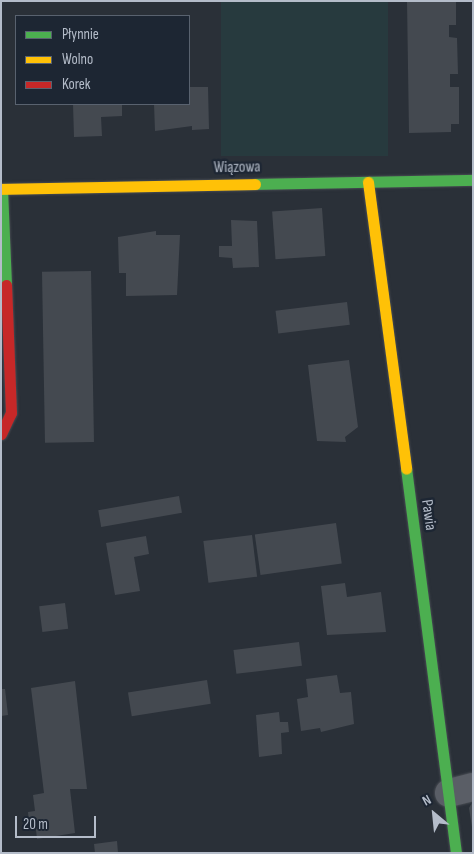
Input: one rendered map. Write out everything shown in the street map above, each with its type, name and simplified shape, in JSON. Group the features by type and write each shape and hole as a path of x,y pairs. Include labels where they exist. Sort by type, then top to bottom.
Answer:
{"street":[{"name":"Wiązowa","path":"2,189 473,180"},
{"name":"Pawia","path":"368,182 461,790 456,853"},
{"path":"1,434 11,413 2,189"}],"green space":[{"path":"221,1 388,1 388,156 221,156"}],"building":[{"path":"407,1 456,1 456,25 449,25 449,37 457,38 458,74 450,74 450,87 459,87 459,124 451,124 451,132 409,133"},
{"path":"190,87 208,87 209,129 192,130 192,126 155,131 154,105 190,105"},
{"path":"73,105 122,105 122,116 101,117 102,136 74,137"},
{"path":"322,208 325,256 275,259 272,211"},
{"path":"231,220 257,221 259,267 233,268 232,258 219,257 219,246 232,246"},
{"path":"156,231 156,235 180,235 177,295 126,296 126,273 119,273 118,237"},
{"path":"91,271 94,442 45,443 42,272"},
{"path":"347,302 350,325 278,334 276,311"},
{"path":"349,360 358,427 345,437 346,442 317,441 308,365"},
{"path":"179,496 182,513 101,527 98,510"},
{"path":"336,523 342,564 261,575 255,534"},
{"path":"252,535 257,577 208,583 203,541"},
{"path":"146,536 149,554 134,557 140,591 115,595 106,543"},
{"path":"345,583 347,597 381,592 386,632 327,635 321,586"},
{"path":"65,603 68,629 42,632 39,606"},
{"path":"299,642 302,666 236,674 233,650"},
{"path":"337,675 340,693 351,692 354,724 321,732 320,728 301,731 297,699 308,697 306,679"},
{"path":"207,680 211,704 132,716 128,693"},
{"path":"75,681 87,789 70,789 75,833 37,839 35,821 29,823 28,812 35,811 33,795 44,793 31,688"},
{"path":"1,689 5,689 8,715 1,716"},
{"path":"279,712 280,722 288,722 289,732 281,733 282,754 259,757 256,715"},
{"path":"473,801 473,827 472,827 469,808"},
{"path":"117,841 118,853 95,853 94,844"}],"traffic: fast":[{"path":"255,184 473,180"},
{"path":"2,189 6,285"},
{"path":"406,468 456,853"}],"traffic: slow":[{"path":"368,182 406,468"},
{"path":"1,189 255,184"}],"traffic: jam":[{"path":"1,434 11,413 6,285"}]}
